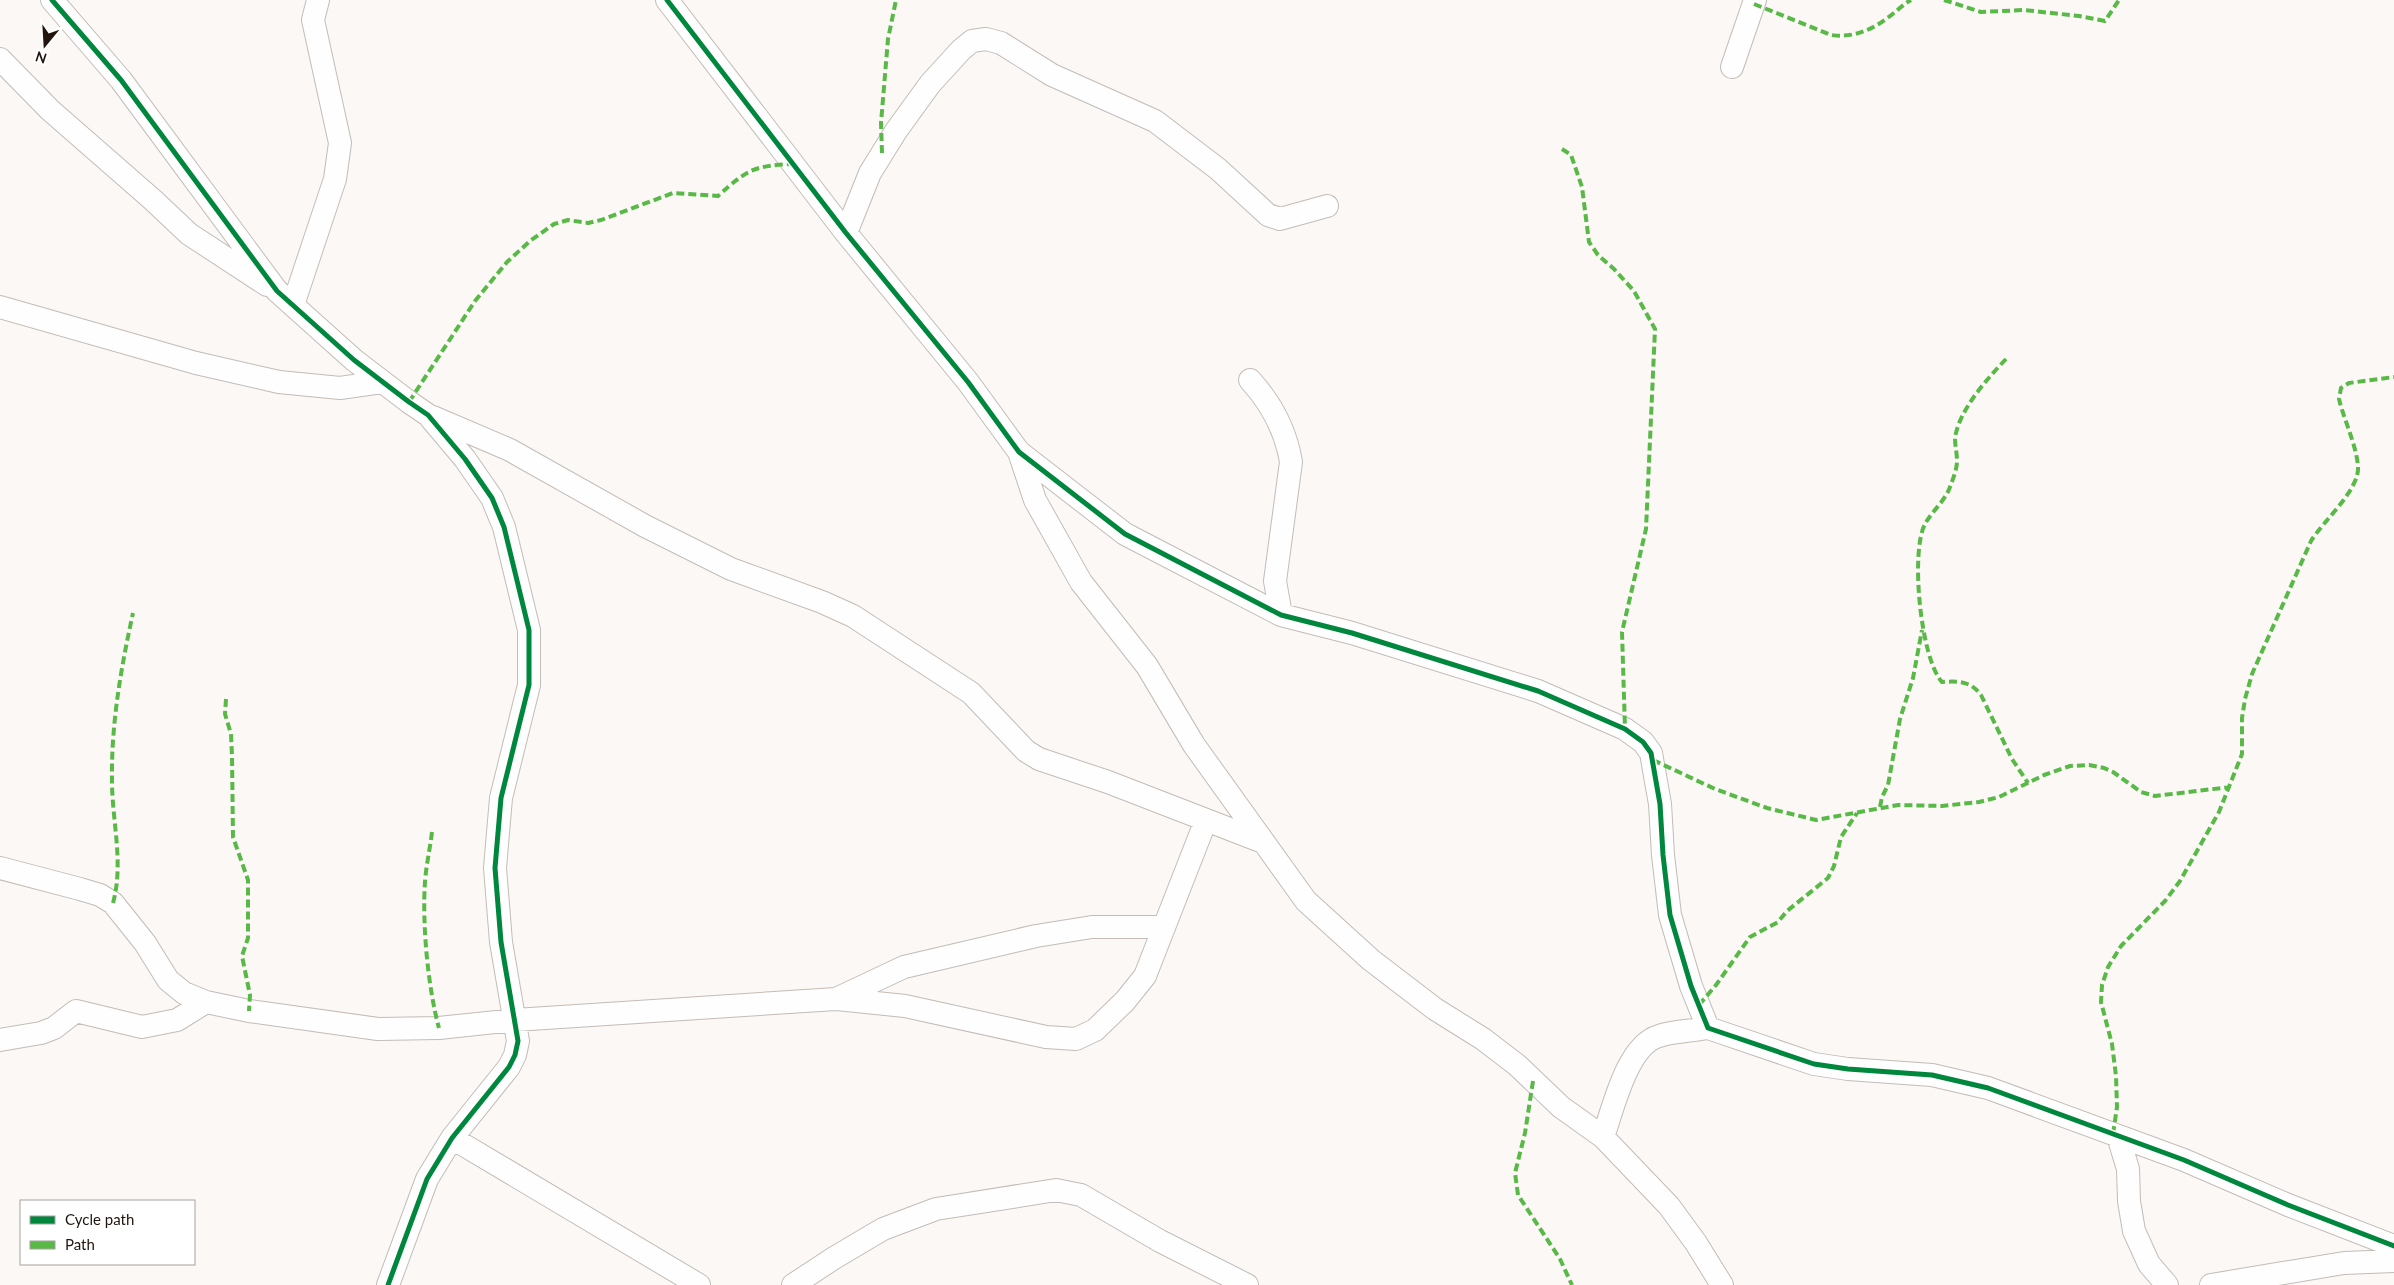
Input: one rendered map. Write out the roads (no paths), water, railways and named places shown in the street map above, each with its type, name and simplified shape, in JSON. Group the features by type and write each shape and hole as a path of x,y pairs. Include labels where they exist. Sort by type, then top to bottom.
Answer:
{"street":[{"path":"52,0 121,80 285,298"},
{"path":"285,298 335,179 340,143 314,20 318,0"},
{"path":"667,0 846,233 968,382 1019,452 1125,534 1281,615 1352,633 1538,691 1626,729 1643,742 1651,752 1660,804 1663,856 1670,915 1691,986 1708,1028"},
{"path":"1732,67 1755,0"},
{"path":"846,233 870,173 930,84 961,50 972,41 986,39 1001,43 1052,75 1155,121 1218,169 1268,215 1280,219 1327,206"},
{"path":"0,60 50,110 189,234 285,298 354,360 428,415 510,450 645,526 731,569 822,602 853,616 971,693 1026,751 1039,759 1108,782 1263,842"},
{"path":"0,307 187,361 279,382 340,388 382,382"},
{"path":"1250,380 1263,394 1283,432 1288,444 1291,462 1275,581 1281,615"},
{"path":"388,1285 427,1179 452,1138 509,1067 515,1055 518,1041 501,942 495,868 501,798 529,685 529,630 504,528 492,498 465,459 428,415"},
{"path":"1019,452 1035,500 1081,582 1147,666 1194,746 1306,901 1371,960 1435,1009 1483,1039 1517,1065 1560,1107 1604,1137 1669,1206 1696,1243 1722,1285"},
{"path":"0,868 100,895 113,903 145,943 168,980 184,993 206,1002 249,1012 378,1029 439,1028 515,1020 836,999 906,1006 1046,1037 1076,1039 1095,1030 1125,1001 1145,976 1206,820"},
{"path":"836,999 904,967 1036,936 1092,926 1164,927"},
{"path":"0,1040 41,1033 54,1028 76,1011 142,1026 177,1020 206,1002"},
{"path":"1604,1137 1634,1055 1644,1044 1658,1036 1708,1028 1814,1064 1848,1069 1932,1075 1988,1088 2184,1160 2288,1205 2394,1246"},
{"path":"2118,1136 2128,1169 2129,1201 2137,1240 2149,1264 2167,1285"},
{"path":"452,1138 699,1285"},
{"path":"793,1285 834,1258 883,1230 936,1209 1056,1190 1081,1195 1160,1241 1247,1285"},
{"path":"2211,1285 2344,1262 2394,1261"}]}
